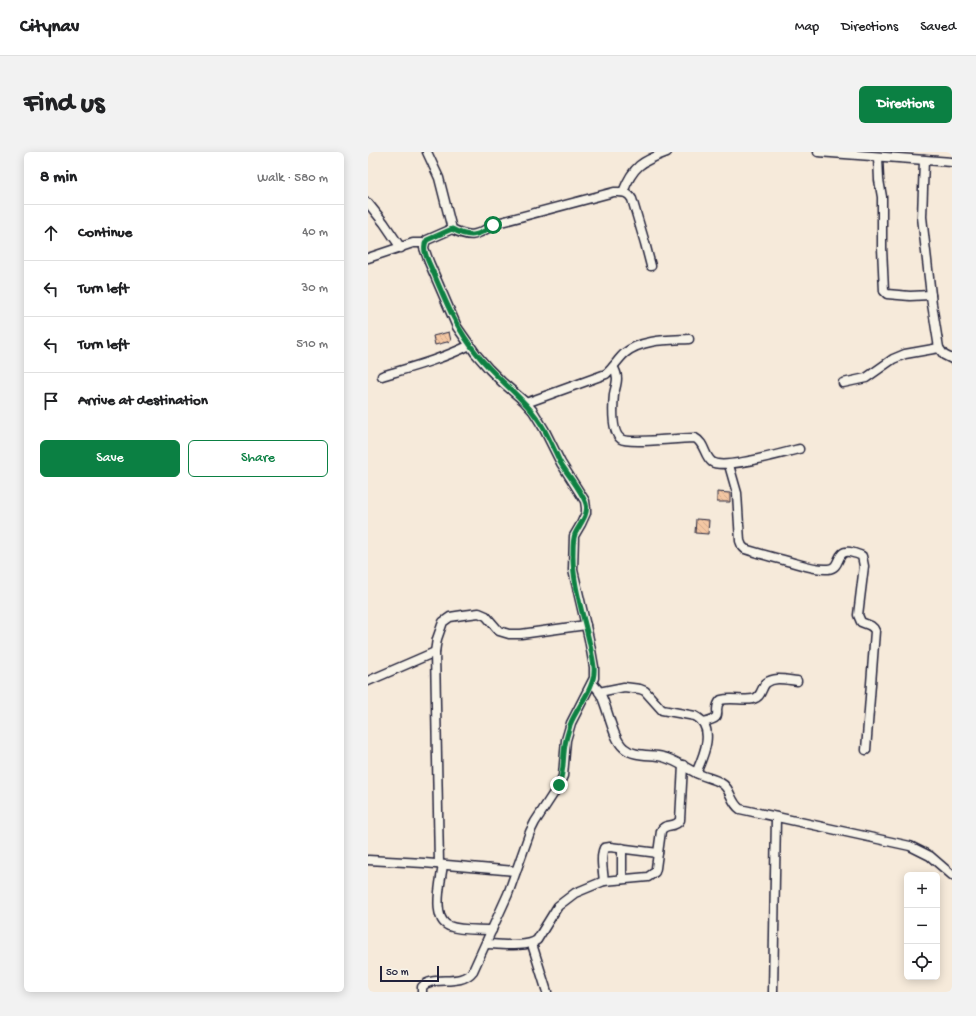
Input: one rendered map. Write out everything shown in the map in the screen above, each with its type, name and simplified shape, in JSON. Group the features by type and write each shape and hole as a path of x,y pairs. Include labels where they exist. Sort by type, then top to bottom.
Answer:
{"street":[{"path":"427,152 439,178 452,229"},
{"path":"623,192 628,180 637,166 650,158 667,152"},
{"path":"818,152 952,162"},
{"path":"878,157 879,180 882,197 884,291 887,294 898,296 931,294"},
{"path":"924,160 923,221 931,294 939,348 944,355 952,360"},
{"path":"422,992 422,987 428,983 455,981 470,975 486,944 508,894 530,832 563,776 566,740 573,718 594,678 594,667 586,625 576,589 573,570 574,536 586,513 585,501 560,463 544,429 533,411 502,382 476,354 457,327 429,262 424,248 425,243 435,235 452,229 463,234 472,235 480,233 501,222 614,192 623,192 629,194 632,199 646,243 651,266"},
{"path":"368,204 384,223 401,248"},
{"path":"368,258 413,243 425,243"},
{"path":"526,403 606,374 627,352 639,346 664,340 689,339"},
{"path":"382,376 434,361 451,355 470,345"},
{"path":"843,383 866,378 893,359 905,354 939,348"},
{"path":"613,368 617,375 614,399 614,425 615,431 620,438 624,440 695,438 699,440 707,456 712,462 722,465 729,465 799,449"},
{"path":"729,465 737,493 740,542 745,549 812,568 827,569 833,568 836,565 840,554 843,552 853,552 862,556 864,566 858,615 860,622 874,627 875,631 866,750"},
{"path":"492,930 461,929 450,927 444,924 441,920 439,911 441,865 435,652 437,639 443,622 450,617 479,613 486,616 499,631 508,634 521,634 586,625"},
{"path":"368,681 435,652"},
{"path":"703,722 714,720 716,718 718,704 721,700 752,699 757,697 767,682 774,680 780,679 797,682"},
{"path":"592,684 600,692 610,721 625,749 632,752 662,757 722,783 727,787 735,805 740,809 910,846 930,856 952,875"},
{"path":"600,692 624,687 640,689 646,691 662,710 696,716 703,722 706,734 706,747 696,773"},
{"path":"486,944 532,944 537,940 558,906 575,893 604,881 652,876 656,868 663,827 665,825 674,825 680,820 683,765"},
{"path":"773,992 776,817"},
{"path":"604,881 602,851 606,847 658,853"},
{"path":"622,848 622,879"},
{"path":"368,860 516,871"},
{"path":"532,944 547,992"}],"building":[{"path":"449,332 451,341 435,345 433,336"},
{"path":"717,492 730,493 730,502 717,502"},
{"path":"696,519 709,520 708,534 695,533"}],"route":[{"path":"493,225 485,231 472,235 463,234 452,229 435,235 427,240 424,248 457,327 476,354 489,369 524,400 533,411 544,429 560,463 585,501 586,513 574,536 573,570 576,589 589,639 594,667 594,678 571,723 566,740 563,776 559,785"}]}
